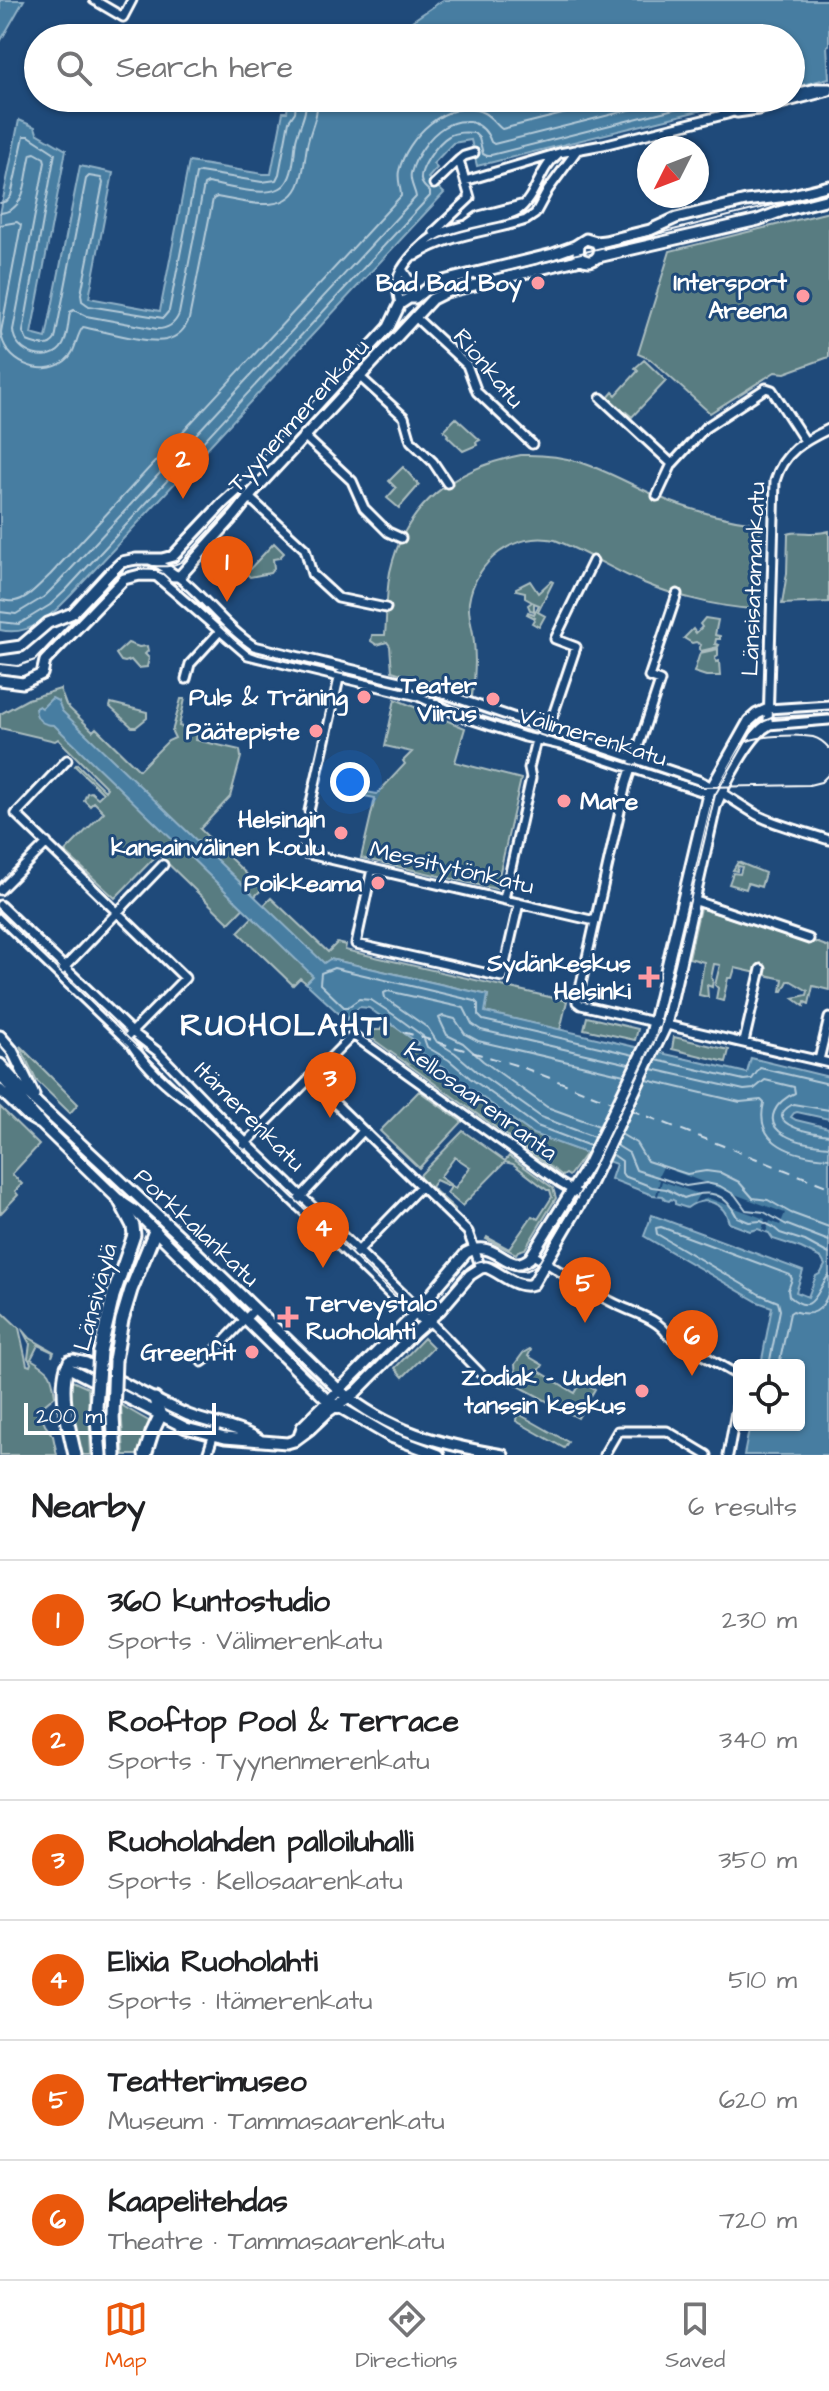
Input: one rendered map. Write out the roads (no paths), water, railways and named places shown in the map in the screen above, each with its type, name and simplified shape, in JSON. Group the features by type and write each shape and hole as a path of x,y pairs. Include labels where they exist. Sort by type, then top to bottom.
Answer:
{"highway":[{"name":"Länsiväylä","path":"100,1455 96,1407 100,1352 113,1296 134,1235 133,1226 120,1201"},
{"name":"Länsiväylä","path":"115,1455 115,1360 122,1320 155,1231"},
{"path":"67,1367 64,1383 67,1417 75,1455"},
{"path":"145,1455 160,1416 155,1399"}],"main road":[{"path":"415,298 440,282 553,254 586,239 596,242 746,201 788,196 829,186"},
{"name":"Tyynenmerenkatu","path":"176,577 359,376 436,297 581,259 590,262 598,257 663,244 829,199"},
{"path":"596,242 600,250 598,257"},
{"path":"579,244 577,253 581,259"},
{"path":"400,304 415,298 420,301 419,314"},
{"name":"Tyynenmerenkatu","path":"173,556 351,369 394,321 400,304"},
{"path":"0,649 21,646 52,620 73,613 122,562 173,556"},
{"path":"0,680 17,683 36,678 43,672 45,661 118,584 131,576 176,577"},
{"name":"Länsisatamankatu","path":"653,1042 666,1025 684,951 689,899 710,790 749,721 768,709"},
{"name":"Länsisatamankatu","path":"653,1042 654,1022 720,793 755,736 768,725"},
{"name":"Porkkalankatu","path":"0,1036 12,1050 37,1101"},
{"path":"260,1440 184,1413 86,1363 69,1361 67,1367 186,1428 213,1436 287,1443 299,1437 348,1398 429,1323 470,1275 481,1268 492,1269 519,1285 528,1286 535,1282 584,1197 593,1165 653,1042"},
{"name":"Porkkalankatu","path":"0,1064 22,1089 348,1398 411,1434 454,1447 503,1455"},
{"name":"Porkkalankatu","path":"0,1075 42,1125 120,1201 135,1211 327,1400 391,1437 439,1455"},
{"name":"Porkkalankatu","path":"0,1090 27,1116 42,1125"},
{"path":"299,1437 302,1427 378,1353 459,1259 475,1248 486,1249 516,1264 526,1262 571,1190 593,1165"},
{"path":"148,1208 155,1220 155,1231"}],"street":[{"path":"94,0 123,17 132,0"},
{"path":"805,91 829,89"},
{"path":"805,96 829,89"},
{"path":"465,181 559,153 733,112"},
{"path":"727,114 742,112"},
{"path":"404,265 444,240 526,220 535,214 578,149"},
{"path":"434,184 464,156 474,153"},
{"path":"424,242 432,236 466,225 511,214 523,204 550,160 559,153"},
{"path":"400,304 397,276 404,265 470,198 459,160"},
{"path":"404,265 415,298"},
{"name":"Rionkatu","path":"419,314 467,365 477,392 532,444"},
{"path":"351,369 404,417 411,441 433,462 447,483"},
{"path":"657,496 672,464 707,426 766,388 772,390 805,441"},
{"path":"601,398 672,464"},
{"path":"296,428 352,481 364,508 388,532 401,538"},
{"name":"Länsisatamankatu","path":"768,725 775,481 791,451 829,429"},
{"path":"240,489 305,549 312,574 338,598 386,608"},
{"name":"Tyynenmerenkatu","path":"173,556 176,577"},
{"path":"150,560 176,577 228,623 190,664 186,679"},
{"path":"504,899 531,778 529,768 536,740 548,730 576,647 555,639 593,561"},
{"name":"Välimerenkatu","path":"155,576 252,657 418,696 464,717 720,793 733,798 754,814 829,840"},
{"path":"174,591 176,577"},
{"path":"677,594 649,677 660,681 631,768 578,1004 829,1063"},
{"name":"Välimerenkatu","path":"228,623 249,643 265,650 402,682 634,758 710,790"},
{"path":"309,811 341,668"},
{"path":"768,709 829,705"},
{"path":"768,725 829,720"},
{"path":"67,760 16,814 185,978 128,1035"},
{"path":"0,890 47,843"},
{"name":"Messitytönkatu","path":"300,852 595,921"},
{"path":"58,974 163,865"},
{"path":"372,869 356,944 502,977 519,903"},
{"path":"689,899 809,939"},
{"name":"Itämerenkatu","path":"0,905 65,967 128,1035 163,1081 190,1102 350,1256 429,1323 480,1373"},
{"name":"Itämerenkatu","path":"0,918 128,1035 158,1052 415,1312"},
{"path":"744,1042 761,969"},
{"path":"819,1060 829,1018"},
{"name":"Kellosaarenranta","path":"309,1078 354,1035 584,1197"},
{"path":"240,1149 309,1078 468,1232 481,1268"},
{"path":"295,1203 363,1131"},
{"path":"350,1256 421,1186"},
{"path":"533,1255 620,1306 636,1312 668,1335 733,1373"},
{"path":"202,1362 255,1309"},
{"path":"207,1455 217,1425"},
{"path":"728,1455 733,1428"},
{"path":"604,1455 614,1436 621,1430 667,1431 707,1455"}],"water":[{"path":"0,0 24,0 0,42"},
{"path":"443,0 829,0 829,78 805,84 805,24 408,24"},
{"path":"283,112 695,112 477,166 471,140 453,143 433,164 437,168 428,178 444,193 71,595 48,617 30,628 0,630 0,214 19,120 35,127 37,133 66,150 31,334 46,338 80,166 113,173 89,298 160,311 189,162 271,174"},
{"path":"52,698 58,701 62,711 324,963 330,959 488,995 485,1012 747,1073 751,1058 829,1077 829,1119 797,1112 791,1117 829,1128 829,1455 744,1455 749,1431 805,1431 805,1359 762,1359 772,1307 758,1302 644,1236 652,1215 803,1271 796,1292 808,1297 816,1276 825,1265 821,1258 773,1239 769,1233 758,1229 750,1231 729,1223 723,1210 713,1203 700,1202 687,1208 671,1199 665,1200 663,1196 652,1195 611,1179 616,1164 533,1134 415,1048 418,1043 369,1008 359,1007 346,1020 306,983 313,976 54,725 40,721 35,708 42,708"}],"tram line":[{"path":"0,664 18,666 35,660 123,568 168,566 182,561 433,290 829,191"},
{"path":"149,568 163,574 236,641 259,655 416,691 466,711 703,787 809,785 821,782 829,774"},
{"path":"0,914 403,1304 425,1309 441,1298 471,1265 480,1261 522,1271 531,1269 540,1261 586,1182 659,1032 715,795 760,723 774,717 829,714"},
{"path":"742,744 766,737 797,736 815,738 829,748"}],"place":[{"name":"Bad Bad Boy","path":"538,283"},
{"name":"Intersport Areena","path":"803,296"},
{"name":"Rooftop Pool & Terrace","path":"183,499"},
{"name":"360 kuntostudio","path":"227,602"},
{"name":"Puls & Träning","path":"364,697"},
{"name":"Teater Viirus","path":"493,699"},
{"name":"Päätepiste","path":"316,731"},
{"name":"Mare","path":"564,801"},
{"name":"Helsingin kansainvälinen koulu","path":"341,833"},
{"name":"Poikkeama","path":"378,883"},
{"name":"Sydänkeskus Helsinki","path":"649,977"},
{"name":"Ruoholahden palloiluhalli","path":"330,1118"},
{"name":"Elixia Ruoholahti","path":"323,1268"},
{"name":"Terveystalo Ruoholahti","path":"288,1317"},
{"name":"Teatterimuseo","path":"585,1323"},
{"name":"Greenfit","path":"252,1352"},
{"name":"Kaapelitehdas","path":"692,1376"},
{"name":"Zodiak - Uuden tanssin keskus","path":"642,1391"}],"district":[{"name":"RUOHOLAHTI","path":"285,1024"}]}
